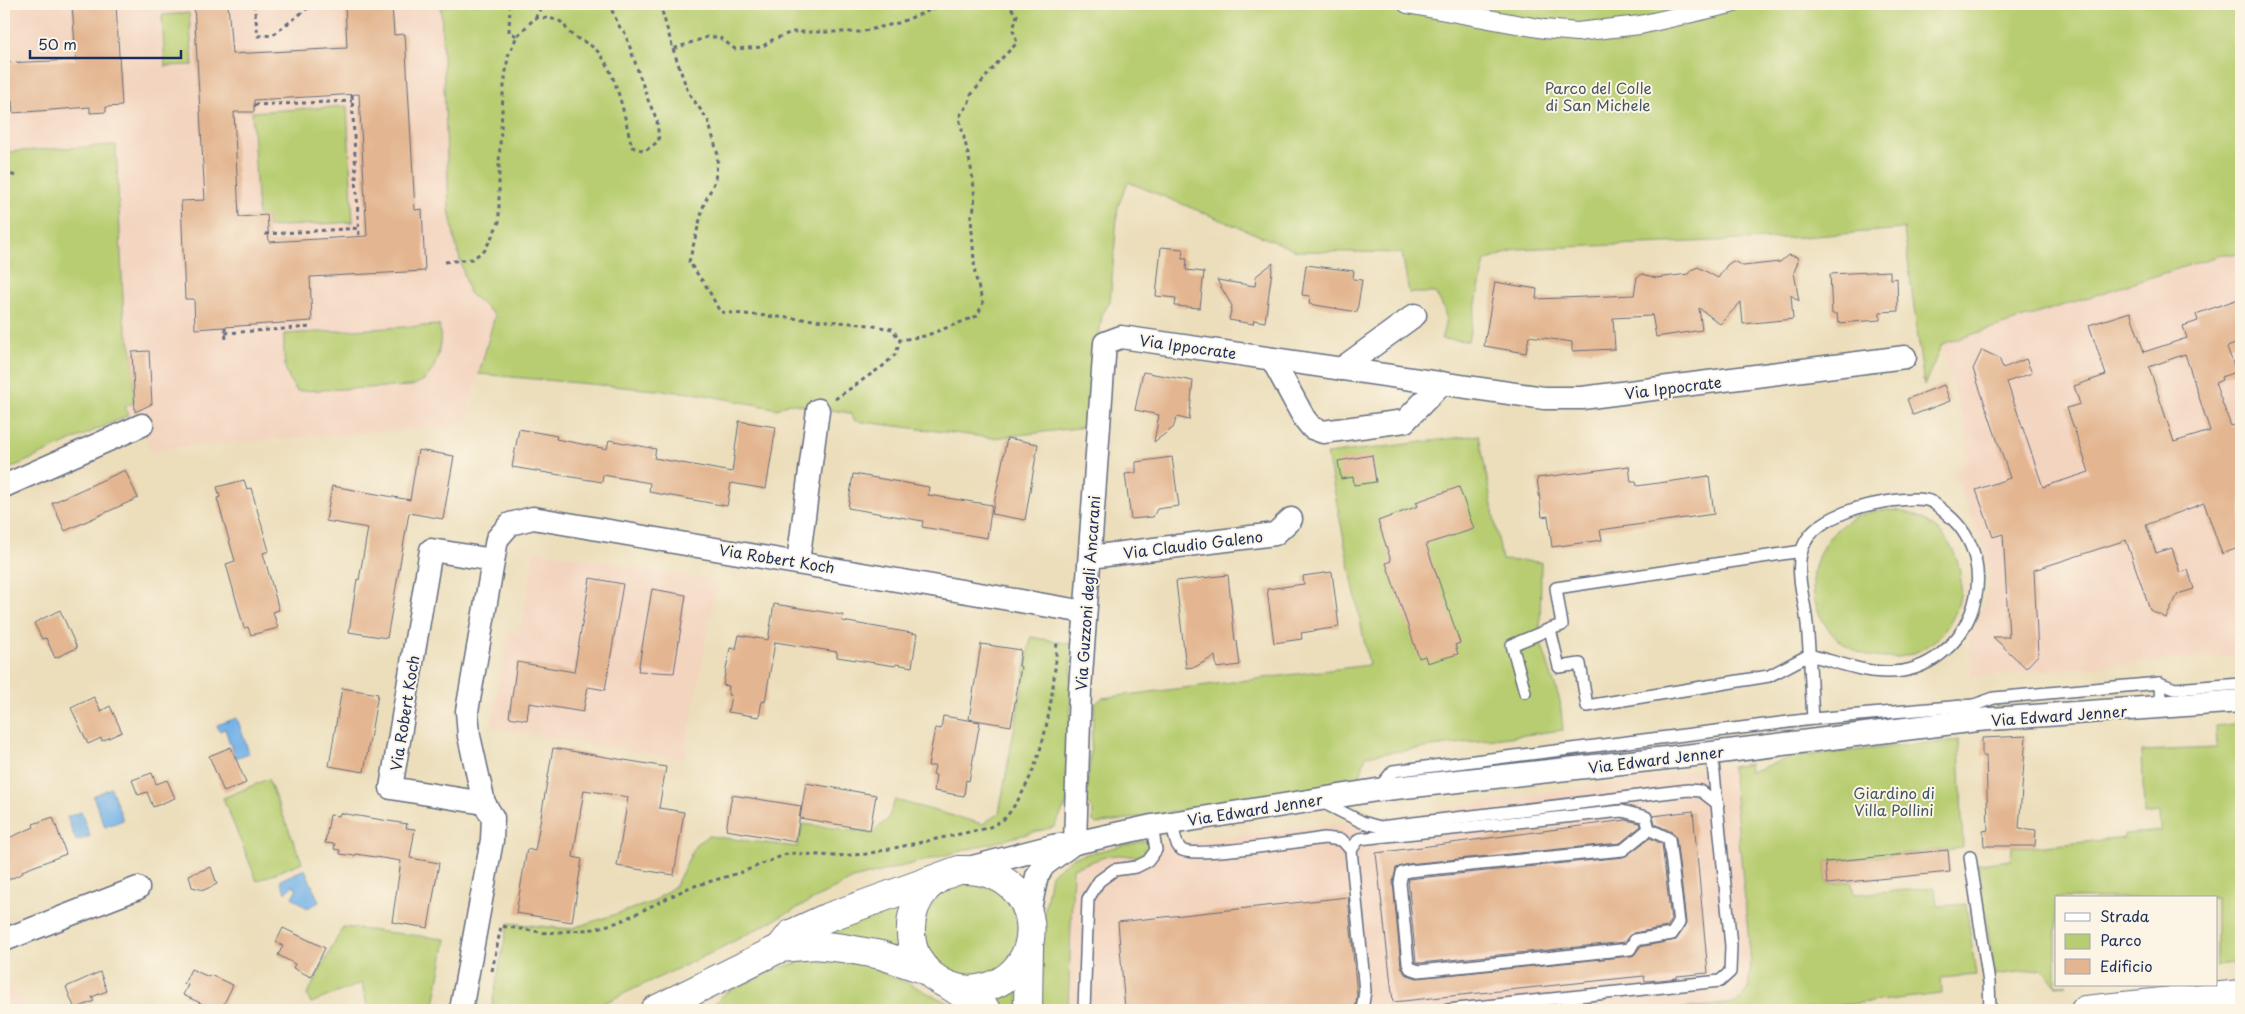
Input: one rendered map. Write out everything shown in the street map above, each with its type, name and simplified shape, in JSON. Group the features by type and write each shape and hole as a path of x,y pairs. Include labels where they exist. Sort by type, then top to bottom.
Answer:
{"main road":[{"name":"Via Edward Jenner","path":"780,948 791,934 826,918 950,874 977,870 994,874 1010,884 1022,897 1029,913 1031,928 1029,944 1021,963 1008,977 990,987 970,990 950,986 937,980 926,970 916,955 911,938 911,920 917,903 927,888 950,874"},
{"path":"1028,1010 1029,944"},
{"name":"Via Edward Jenner","path":"655,1010 780,948 816,945 843,948 881,955 926,970"},
{"path":"2218,982 2241,978"},
{"path":"950,986 986,1010"},
{"path":"2161,1003 2193,986"},
{"path":"2085,1010 2241,994"}],"street":[{"path":"1407,4 1544,29 1577,32 1640,25 1731,4"},
{"path":"1341,369 1415,315"},
{"name":"Via Ippocrate","path":"1105,343 1121,337 1544,398 1582,398 1904,357"},
{"name":"Via Guzzoni degli Ancarani","path":"1075,843 1080,689 1105,343"},
{"path":"1272,359 1304,418 1312,428 1323,432 1405,421 1442,383"},
{"path":"798,562 818,410"},
{"path":"4,486 142,425"},
{"name":"Via Robert Koch","path":"461,1010 492,840 493,818 484,803 469,736 467,711 497,539 510,524 533,518 1085,612"},
{"name":"Via Claudio Galeno","path":"1090,557 1275,534 1291,519"},
{"name":"Via Robert Koch","path":"484,803 391,788 431,550 493,560"},
{"name":"Via Edward Jenner","path":"950,874 1052,846 1075,843 1162,824 1377,790 1712,753 1975,712 2163,708 2241,701"},
{"name":"Via Edward Jenner","path":"1029,913 1037,876 1044,865 1075,843"},
{"path":"4,940 138,888"}],"lane":[{"path":"1550,629 1558,667 1580,664 1587,706 1770,676 1809,655 1858,668 1887,672 1915,668 1941,654 1961,634 1974,608 1979,579 1974,551 1960,525 1931,501 1905,500 1873,503 1840,514 1815,528 1802,551 1799,579 1807,622 1809,655 1813,719"},
{"path":"1525,692 1512,645 1562,625 1556,588 1802,551"},
{"path":"1377,790 1393,771 1813,719 1975,712 1994,698 2159,682 2175,689 2241,684"},
{"path":"2159,682 2163,708"},
{"path":"1448,1010 1720,982 1730,972 1731,946 1712,753"},
{"path":"1316,799 1362,822 1380,827 1688,790 1702,791 1718,804"},
{"path":"1351,850 1359,839 1622,811 1646,817 1649,829"},
{"path":"1162,824 1178,847 1184,852 1209,852 1324,838 1342,840 1351,850 1365,991 1362,1010"},
{"path":"1084,1010 1088,899 1099,881 1114,870 1136,867 1148,861 1156,850 1162,824"},
{"path":"1649,829 1669,838 1679,923 1672,934 1635,940 1630,949 1419,971 1410,968 1408,964 1400,883 1402,874 1427,869 1623,850 1649,829"},
{"path":"1970,857 1989,983 1990,1010"}],"path":[{"path":"254,4 258,36 274,35 313,4"},
{"path":"510,4 509,32 517,36"},
{"path":"445,262 472,258 485,250 499,222 499,163 503,94 508,56 517,36 535,18 543,4"},
{"path":"535,18 547,18 562,23 570,33 585,44 593,46 618,90 632,147 645,151 659,141 657,120 648,100 625,33 618,26 609,4"},
{"path":"660,4 688,92 708,120 718,155 715,181 704,204 689,262 708,289 720,312 862,324 892,330 900,340"},
{"path":"673,48 707,38 719,37 736,49 762,47 772,40 792,32 860,32 898,23 945,4"},
{"path":"900,340 925,336 978,316 983,304 975,275 970,217 975,209 974,188 959,117 968,105 971,95 999,61 1017,43 1013,30 1016,15 1007,4"},
{"path":"352,95 360,236"},
{"path":"254,105 352,100"},
{"path":"4,171 15,176"},
{"path":"265,234 359,228"},
{"path":"225,327 226,340"},
{"path":"225,333 312,327"},
{"path":"818,410 883,366 896,354 900,340"},
{"path":"490,980 501,926 547,934 594,929 618,922 688,888 742,872 789,853 834,856 866,854 988,828 1006,818 1034,771 1042,743 1050,701 1056,667 1057,641"}],"shaded area":[{"path":"4,4 653,4 510,261 464,425 166,448 151,454 137,412 4,471"},
{"path":"2224,254 2241,254 2241,655 1971,677 1970,637 1984,607 1989,581 1985,550 1954,474 1968,460 1966,430 1941,344"},
{"path":"534,550 717,581 684,760 491,727 508,632 518,632 522,621"},
{"path":"1732,767 1751,963 1748,989 1737,1003 1667,1010 1068,1010 1073,867 1152,845 1339,824 1688,771"},
{"path":"4,973 28,1010 4,1010"}],"green space":[{"name":"Parco del Colle di San Michele","path":"461,4 1288,4 1303,7 1305,4 2241,4 2241,254 2224,254 1942,344 1924,386 1904,229 1789,238 1517,249 1485,261 1468,341 1441,339 1445,325 1442,305 1435,293 1409,293 1402,253 1297,251 1128,182 1118,206 1110,302 1102,315 1086,427 993,438 855,421 850,413 788,403 778,409 700,394 479,374 495,315 469,293 455,241 449,209 441,7"},
{"path":"189,13 193,65 165,66 162,15"},
{"path":"347,106 353,222 268,227 267,216 258,216 252,112"},
{"path":"116,145 124,321 132,352 135,402 125,407 129,415 4,471 4,152"},
{"path":"439,325 440,345 434,367 425,379 412,386 297,391 286,371 284,334"},
{"path":"1479,435 1502,560 1541,562 1540,640 1560,701 1563,730 1366,756 1358,782 1096,824 1093,821 1093,811 1086,801 1095,704 1102,698 1369,665 1327,454"},
{"path":"1887,510 1901,511 1915,516 1928,522 1939,532 1949,543 1955,556 1960,570 1960,598 1955,612 1949,625 1939,636 1928,646 1915,652 1901,657 1887,658 1873,657 1859,652 1846,646 1835,636 1825,625 1819,612 1814,598 1813,584 1814,570 1819,556 1825,543 1835,532 1846,522 1859,516 1873,511"},
{"path":"1031,637 1072,644 1068,801 1054,827 853,879 711,953 589,1010 491,1010 508,923 570,929 653,902 676,885 696,844 708,836 797,847 803,824 872,833 888,819 895,800 983,824 999,813"},
{"path":"2241,723 2241,963 2218,966 2218,896 2055,896 2055,985 2043,969 1994,975 1978,864 2011,860 2012,846 2035,847 2125,838 2125,834 2161,831 2160,813 2144,815 2142,751 2217,748 2216,726"},
{"name":"Giardino di Villa Pollini","path":"1959,740 1963,848 1825,862 1827,884 1852,882 1854,894 1935,888 1937,906 1966,904 1976,975 1941,978 1942,994 1796,1010 1667,1010 1737,1003 1748,989 1751,963 1732,767 1749,764 1750,772 1792,757"},
{"path":"268,779 302,862 257,881 223,798"},
{"path":"1147,840 1150,849 1142,855 1100,858 1073,868 1068,1010 1039,1010 1044,915 1051,874 1074,857"},
{"path":"971,883 989,887 1004,897 1014,912 1018,930 1014,948 1004,963 989,973 971,977 953,973 938,963 928,948 924,930 928,912 938,897 953,887"},
{"path":"915,893 906,952 812,934"},
{"path":"343,927 446,939 433,1010 368,1010 362,983 311,1003 307,995"},
{"path":"807,960 860,963 910,984 962,1010 708,1010 725,993 779,968"},
{"path":"1019,987 1018,1010 1004,1010 995,999"}],"water":[{"path":"237,718 249,753 235,758 225,729 219,731 217,725"},
{"path":"111,788 123,820 105,827 93,796"},
{"path":"81,812 90,836 76,841 67,817"},
{"path":"305,869 319,902 307,908 292,897 297,888 292,885 286,893 280,880"}],"building":[{"path":"72,4 116,4 122,106 106,107 106,112 90,113 90,107 13,113 12,101 4,102 4,63 76,60"},
{"path":"228,4 232,54 347,48 345,4 392,4 394,35 405,34 415,210 422,209 425,271 310,277 312,321 195,329 194,299 185,299 181,201 205,200 194,5","holes":["359,94 367,236 269,242 267,215 239,217 234,112 254,112 254,100"]},
{"path":"1161,247 1183,249 1182,259 1187,259 1186,270 1204,272 1200,308 1175,306 1176,298 1156,296"},
{"path":"1788,255 1797,257 1798,262 1794,272 1799,301 1791,295 1793,319 1743,324 1741,302 1720,324 1699,308 1702,330 1656,337 1652,314 1651,316 1613,318 1615,349 1572,351 1572,342 1529,336 1526,353 1484,346 1495,282 1537,289 1536,299 1634,295 1637,277 1643,274 1656,278 1688,274 1691,270 1698,267 1718,278 1727,265 1733,261 1743,266 1780,262"},
{"path":"1273,263 1265,322 1254,320 1253,324 1229,320 1232,306 1217,280 1255,286 1256,276"},
{"path":"1306,265 1354,271 1353,279 1362,280 1357,312 1309,304 1310,296 1302,295"},
{"path":"1890,271 1890,279 1897,278 1898,311 1880,312 1880,320 1838,323 1837,314 1832,314 1830,274"},
{"path":"2241,298 2241,342 2227,347 2236,372 2221,377 2222,380 2215,383 2231,426 2241,423 2241,547 2222,554 2204,503 2146,525 2156,553 2172,548 2180,573 2188,570 2194,589 2178,594 2166,618 2150,610 2126,540 2034,570 2038,655 2026,668 1993,637 2009,637 2003,534 1993,537 1976,490 2010,478 1973,369 1982,350 1999,358 2003,368 2026,359 2032,373 2007,382 2043,487 2089,472 2067,408 2080,404 2074,386 2106,375 2089,325 2130,312 2144,352 2187,338 2183,326 2198,321 2196,314","holes":["2185,354 2210,431 2174,442 2149,367"]},
{"path":"149,351 152,404 135,412 132,352"},
{"path":"1143,372 1193,381 1189,420 1177,417 1173,428 1154,442 1159,415 1135,410"},
{"path":"1944,385 1950,401 1913,415 1907,399"},
{"path":"739,421 776,427 766,489 731,483 727,506 649,492 650,483 603,475 602,482 512,467 519,429 557,436 556,439 607,449 609,440 656,449 654,458 732,472"},
{"path":"1007,438 1038,444 1025,520 992,514"},
{"path":"418,450 454,456 443,519 409,513 387,638 349,632 357,579 359,580 368,528 326,521 332,486 410,500"},
{"path":"1372,455 1376,482 1354,485 1353,477 1341,479 1338,461"},
{"path":"1172,457 1179,506 1157,509 1153,517 1131,519 1125,474 1136,473 1136,462"},
{"path":"1629,466 1631,482 1636,482 1637,486 1709,476 1714,514 1600,530 1602,540 1552,547 1548,516 1542,517 1537,478"},
{"path":"125,470 138,498 65,531 52,503"},
{"path":"853,474 929,487 928,495 992,505 987,538 922,527 923,521 848,508"},
{"path":"244,480 247,489 251,488 269,551 263,553 279,610 273,612 278,628 251,635 248,627 244,628 226,564 235,561 217,498 220,497 217,487"},
{"path":"1459,487 1474,529 1426,544 1460,643 1455,645 1458,654 1427,663 1425,656 1419,658 1386,563 1391,561 1378,521 1418,506 1416,502"},
{"path":"1332,572 1339,627 1301,633 1302,639 1274,643 1267,589 1304,584 1303,576"},
{"path":"1228,575 1235,641 1237,641 1240,665 1217,668 1215,656 1195,667 1186,668 1176,581"},
{"path":"590,578 623,584 605,690 588,687 583,712 529,703 527,720 509,717 517,662 574,672"},
{"path":"652,589 686,595 674,673 638,671"},
{"path":"774,604 843,615 842,621 917,634 912,667 837,657 837,652 775,642 765,702 762,701 759,717 728,712 731,695 728,695 729,686 723,685 730,648 736,649 739,635 768,640"},
{"path":"60,610 77,648 55,658 46,638 42,639 34,623"},
{"path":"981,644 1021,650 1019,666 1021,667 1011,726 969,719"},
{"path":"342,688 378,694 364,772 329,766"},
{"path":"94,697 101,711 110,706 122,732 102,741 101,738 88,744 71,708"},
{"path":"943,716 980,722 969,781 966,780 964,796 934,791 936,775 933,775 935,766 928,766 935,728 941,729"},
{"path":"2026,736 2019,828 2036,830 2035,846 1984,846 1983,831 1988,830 1986,756 1982,756 1982,738"},
{"path":"231,747 246,783 224,792 209,756"},
{"path":"553,748 666,767 659,808 684,812 674,875 617,866 628,797 584,790 573,857 582,859 572,922 516,913 527,849 535,851"},
{"path":"152,773 156,784 167,780 175,798 153,807 147,792 138,795 132,780"},
{"path":"806,783 876,795 870,830 800,818"},
{"path":"732,795 801,806 796,842 726,830"},
{"path":"1693,811 1708,973 1645,981 1644,976 1393,1002 1376,853 1626,820 1640,823 1641,826 1620,843 1408,864 1396,868 1393,882 1401,966 1405,974 1417,978 1631,956 1640,947 1676,940 1685,927 1676,838 1672,832 1655,824 1653,816"},
{"path":"340,813 407,824 406,828 415,829 410,858 439,863 428,928 392,922 401,861 356,854 355,856 340,854 340,850 334,849 335,844 325,843 330,815 339,816"},
{"path":"53,817 66,854 22,871 23,873 4,882 4,840 34,827 33,824"},
{"path":"1650,838 1662,844 1671,921 1667,927 1633,933 1625,942 1416,962 1408,879 1624,857"},
{"path":"1948,850 1950,872 1827,884 1825,862"},
{"path":"211,867 217,884 204,890 192,887 189,875"},
{"path":"1348,897 1357,996 1355,1010 1125,1010 1118,922"},
{"path":"283,928 325,948 311,977 293,968 295,964 278,955 283,946 276,942"},
{"path":"191,969 233,985 221,1010 216,1010 183,995 188,985 184,984"},
{"path":"100,972 107,991 92,997 94,1001 75,1009 66,987"}]}
